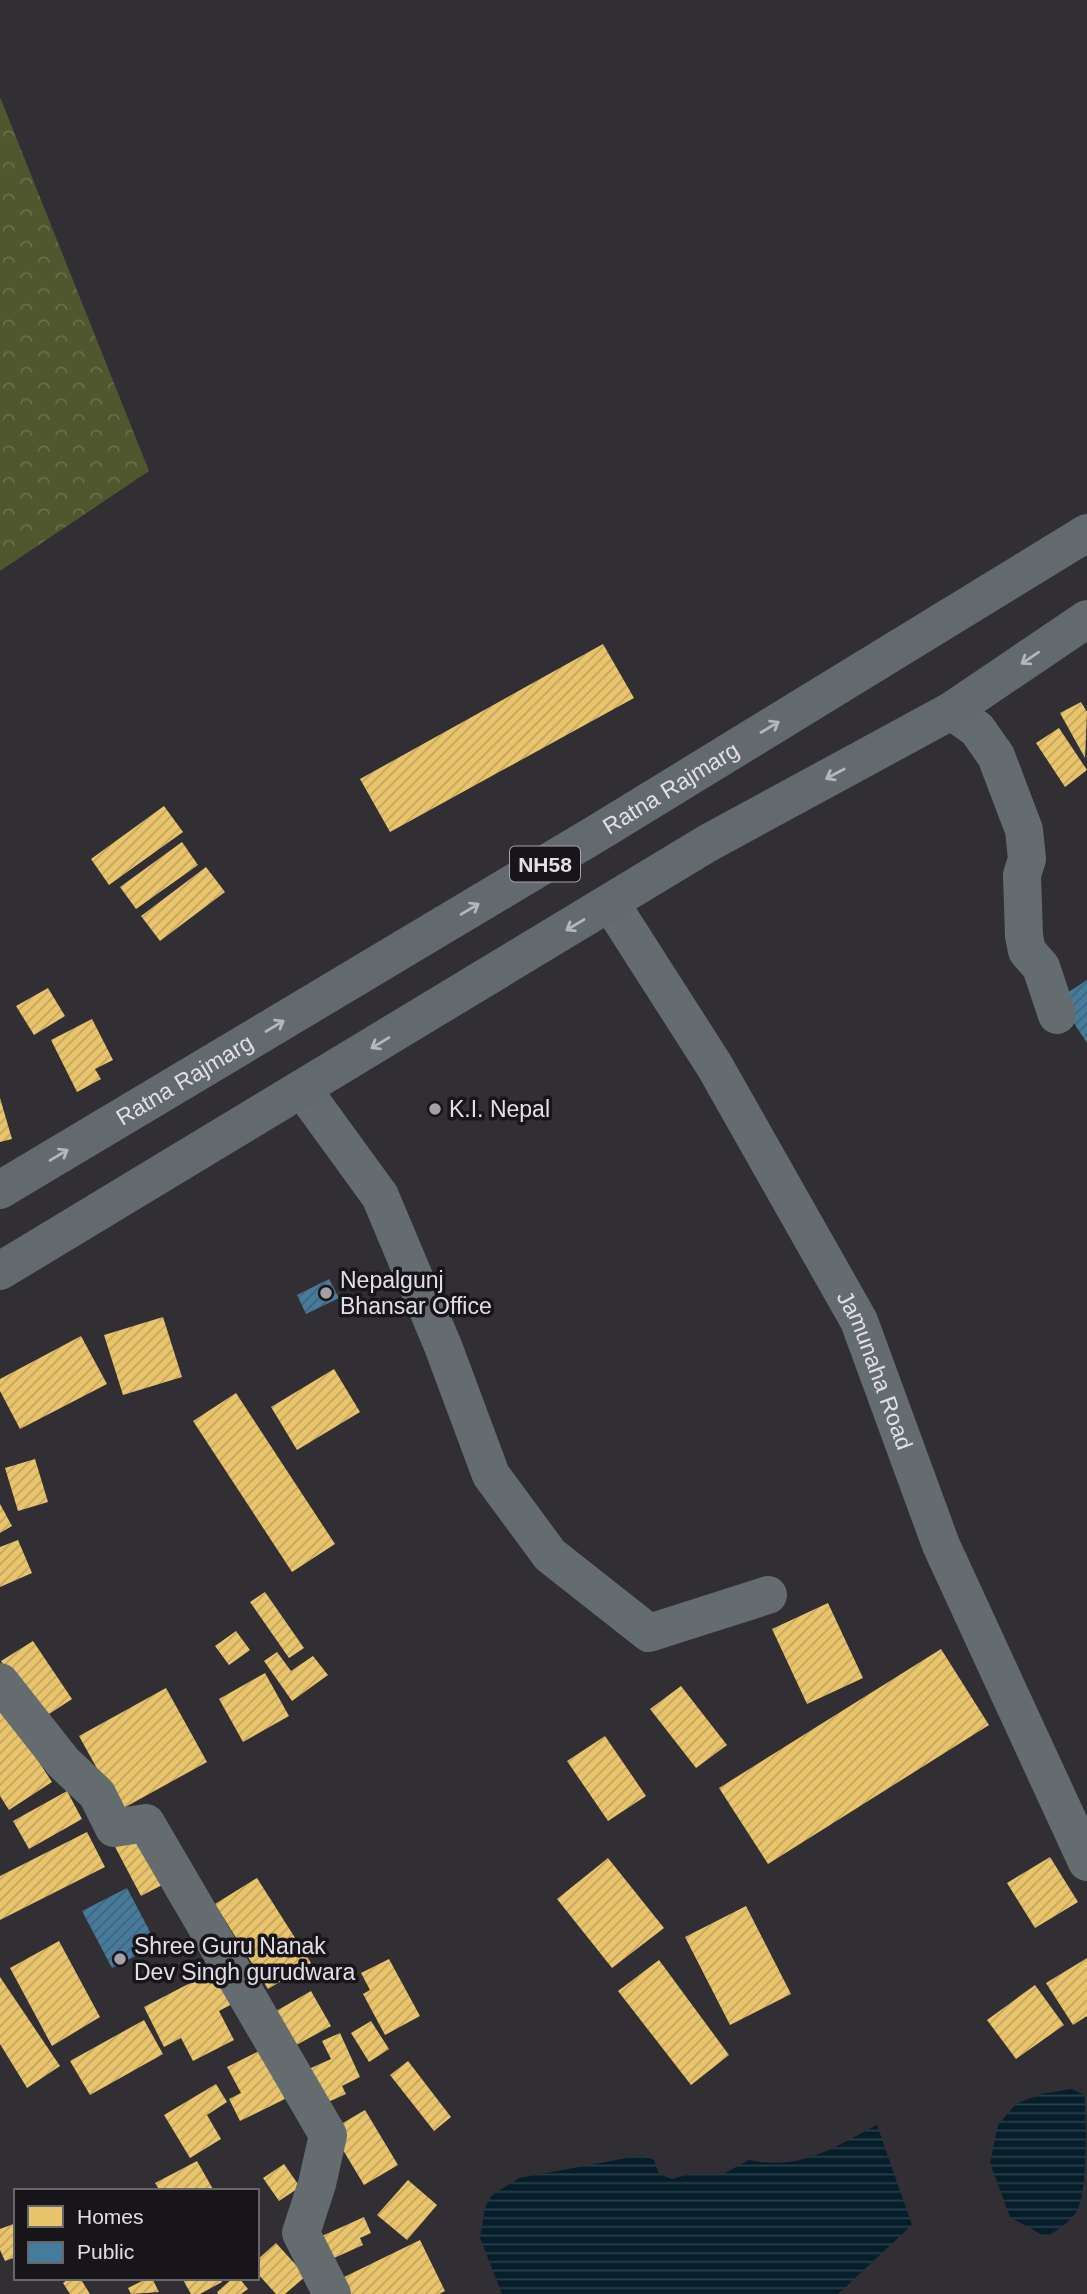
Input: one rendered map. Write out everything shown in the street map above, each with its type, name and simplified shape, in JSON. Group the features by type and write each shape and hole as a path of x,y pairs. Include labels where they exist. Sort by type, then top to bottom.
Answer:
{"highway":[{"name":"Ratna Rajmarg","path":"0,1190 599,832 1087,533"},
{"path":"0,1271 708,843 951,711 1087,619"}],"street":[{"path":"951,711 977,729 996,756 1024,830 1027,859 1022,875 1024,936 1027,951 1041,967 1057,1015"},
{"name":"Jamunaha Road","path":"611,904 714,1065 859,1321 942,1545 1087,1862"},
{"path":"303,1090 380,1196 443,1346 491,1475 550,1555 649,1633 768,1595"},
{"path":"0,1682 63,1762 97,1794 114,1828 146,1822 328,2135 317,2184 301,2233 332,2294"}],"green space":[{"path":"0,97 149,471 0,571"}],"water":[{"path":"1072,2089 1084,2095 1085,2106 1086,2154 1081,2200 1071,2218 1046,2237 1010,2217 990,2163 998,2125 1016,2104 1041,2094"},
{"path":"877,2125 912,2225 838,2294 502,2294 480,2238 485,2208 491,2196 519,2178 643,2155 654,2160 659,2174 672,2179 690,2174 723,2174 749,2160 785,2162 816,2155"}],"building: Homes":[{"path":"603,644 634,698 390,832 360,779"},
{"path":"1081,702 1087,712 1085,758 1060,713"},
{"path":"1059,728 1087,770 1065,787 1036,743"},
{"path":"164,806 183,832 109,885 91,859"},
{"path":"182,842 198,865 136,909 120,887"},
{"path":"206,867 225,892 160,941 141,916"},
{"path":"48,988 65,1016 34,1035 16,1006"},
{"path":"92,1019 113,1060 95,1069 101,1079 77,1092 51,1040"},
{"path":"0,1098 12,1139 0,1142"},
{"path":"163,1317 182,1377 123,1395 104,1335"},
{"path":"81,1336 107,1384 20,1429 0,1391 0,1379"},
{"path":"334,1369 360,1412 297,1450 271,1407"},
{"path":"236,1393 335,1544 292,1572 193,1421"},
{"path":"35,1459 48,1502 18,1511 5,1468"},
{"path":"0,1504 12,1526 0,1533"},
{"path":"18,1540 32,1573 0,1587 0,1547"},
{"path":"265,1592 304,1648 289,1658 250,1602"},
{"path":"828,1603 863,1678 807,1704 772,1629"},
{"path":"236,1631 250,1650 229,1665 215,1646"},
{"path":"33,1641 72,1699 40,1720 1,1661"},
{"path":"941,1649 989,1725 768,1864 719,1788"},
{"path":"277,1652 291,1671 313,1656 328,1675 292,1701 264,1661"},
{"path":"265,1673 289,1716 243,1742 219,1699"},
{"path":"681,1686 727,1745 696,1768 650,1709"},
{"path":"166,1688 207,1762 120,1810 79,1736"},
{"path":"0,1702 52,1782 9,1810 0,1796"},
{"path":"605,1736 646,1796 608,1821 567,1761"},
{"path":"67,1791 82,1819 29,1849 13,1821"},
{"path":"87,1832 105,1867 0,1920 0,1876"},
{"path":"137,1833 164,1884 141,1896 114,1845"},
{"path":"1050,1857 1078,1902 1035,1928 1007,1883"},
{"path":"608,1858 664,1928 612,1968 557,1899"},
{"path":"257,1878 311,1963 268,1989 215,1904"},
{"path":"746,1906 791,1994 730,2025 685,1937"},
{"path":"59,1941 100,2017 52,2046 10,1968"},
{"path":"1087,1958 1087,2016 1073,2025 1046,1983"},
{"path":"389,1959 420,2016 385,2035 363,1994 370,1990 361,1973"},
{"path":"659,1960 729,2055 691,2085 618,1991"},
{"path":"217,1969 234,2003 219,2011 234,2040 193,2061 181,2038 164,2047 144,2007"},
{"path":"0,1977 60,2066 27,2088 0,2044"},
{"path":"1035,1985 1064,2025 1016,2059 987,2020"},
{"path":"311,1991 331,2026 291,2048 271,2014"},
{"path":"144,2020 163,2054 90,2095 70,2061"},
{"path":"371,2021 389,2049 369,2062 351,2033"},
{"path":"340,2033 360,2077 342,2086 346,2094 319,2106 302,2072 331,2059 322,2041"},
{"path":"261,2050 285,2099 240,2121 229,2099 241,2093 227,2067"},
{"path":"408,2061 451,2117 434,2131 390,2075"},
{"path":"216,2084 227,2102 207,2115 221,2139 190,2158 164,2115"},
{"path":"365,2110 398,2165 364,2185 331,2130"},
{"path":"197,2161 213,2189 159,2189 155,2183"},
{"path":"284,2164 300,2187 279,2201 263,2178"},
{"path":"408,2180 437,2205 407,2240 377,2215"},
{"path":"364,2217 371,2233 360,2238 363,2245 323,2263 313,2240"},
{"path":"14,2224 14,2258 5,2261 0,2250 0,2229"},
{"path":"420,2240 445,2291 439,2294 345,2294 338,2280"},
{"path":"276,2243 306,2276 285,2294 276,2294 259,2275 259,2258"},
{"path":"67,2280 81,2280 90,2294 70,2294 63,2283"},
{"path":"144,2280 153,2280 159,2292 131,2294 128,2288"},
{"path":"183,2280 222,2282 200,2294 191,2294"},
{"path":"231,2280 241,2280 248,2289 241,2294 217,2292"}],"building: Public":[{"path":"1087,980 1087,1043 1058,999"},
{"path":"329,1279 339,1298 306,1314 297,1295"},
{"path":"127,1888 157,1945 112,1968 82,1911"}],"place":[{"name":"K.I. Nepal","path":"435,1109"},
{"name":"Nepalgunj Bhansar Office","path":"326,1293"},
{"name":"Shree Guru Nanak Dev Singh gurudwara","path":"120,1959"}]}
